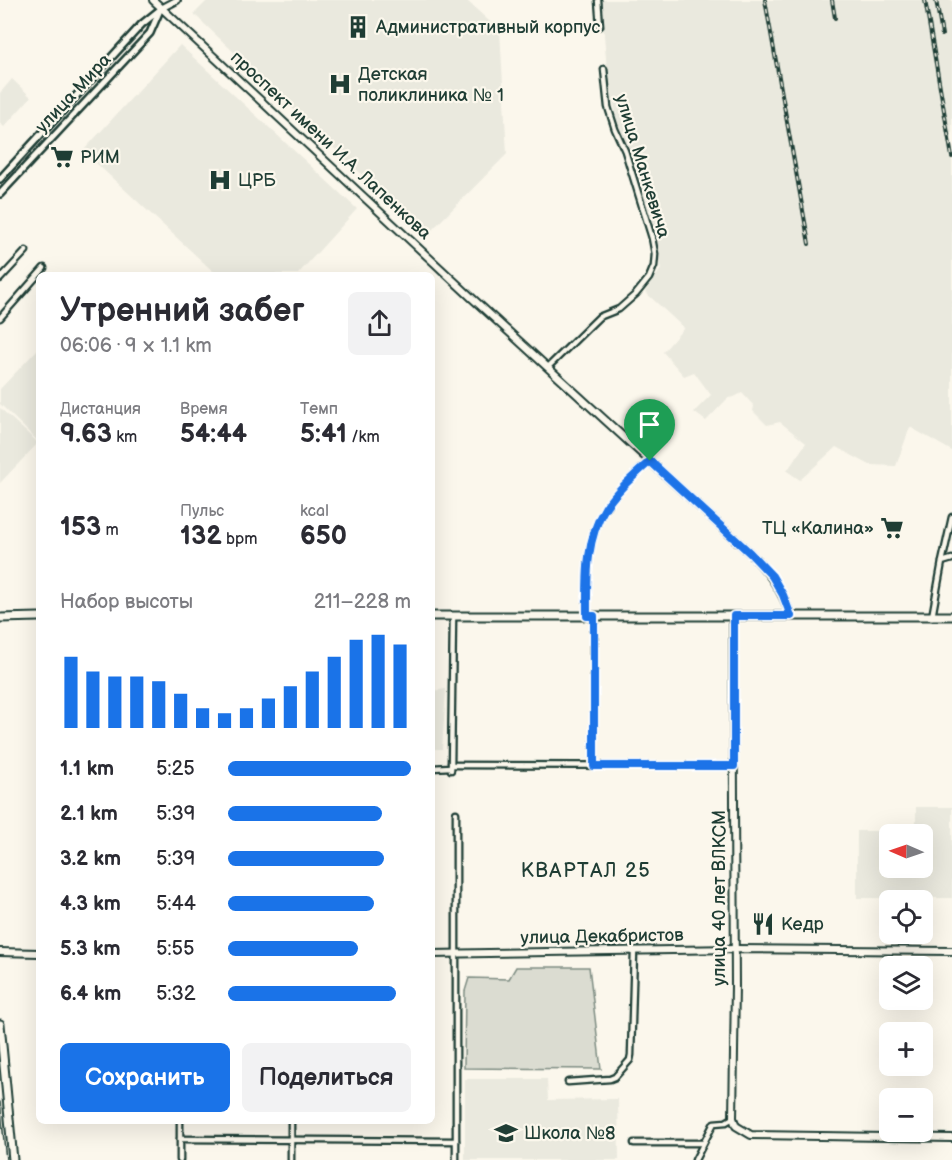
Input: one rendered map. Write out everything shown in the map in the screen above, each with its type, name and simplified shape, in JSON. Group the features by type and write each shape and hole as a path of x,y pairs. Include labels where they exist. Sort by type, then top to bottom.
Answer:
{"main road":[{"name":"проспект имени И.А. Лапенкова","path":"153,0 750,553 772,576 791,616"},
{"path":"435,616 952,616"},
{"name":"улица 40 лет ВЛКСМ","path":"733,1118 734,616"},
{"path":"0,618 36,618"},
{"name":"улица Декабристов","path":"435,954 735,949 952,951"},
{"path":"0,952 36,953"},
{"path":"0,1024 13,1160"},
{"path":"733,1118 736,1126 751,1135 952,1138"}],"street":[{"name":"улица Мира","path":"0,179 142,24 162,8 177,0"},
{"path":"598,0 600,26"},
{"name":"улица Мира","path":"0,194 150,33 162,8"},
{"name":"улица Манкевича","path":"548,367 599,317 619,309 636,294 650,278 654,266 655,254 652,238 625,151 608,107 604,69"},
{"path":"60,115 67,122"},
{"path":"0,279 26,251"},
{"path":"40,272 44,268"},
{"path":"0,318 36,277"},
{"path":"594,766 588,560 599,520 617,493 650,461"},
{"path":"932,617 952,517"},
{"path":"942,562 952,559"},
{"path":"452,767 453,616"},
{"path":"435,768 734,766"},
{"path":"456,813 456,1160"},
{"path":"568,1082 610,1079 615,1077 630,1060 634,1009 634,951"},
{"path":"695,1160 714,1124 733,1118"},
{"path":"180,1124 180,1160"},
{"path":"291,1124 291,1160"},
{"path":"180,1139 456,1141"},
{"path":"634,1143 702,1143"}],"shaded area":[{"path":"208,0 466,0 500,31 507,154 426,236 194,14"},
{"path":"601,0 952,0 952,451 910,427 896,466 870,465 836,447 800,480 787,471 806,443 780,422 767,425 753,411 754,406 742,393 728,398 706,421 694,412 711,395 694,372 684,376 663,352 684,328 645,292 661,269 647,206 619,130 607,70"},
{"name":"ЦРБ","path":"180,45 357,209 300,272 214,272 83,151"},
{"path":"12,79 31,97 4,127 0,123 0,93"},
{"path":"36,351 36,439 0,404 0,389"},
{"path":"0,408 36,441 36,445 0,483"},
{"path":"446,689 442,749 435,749 435,691"},
{"path":"916,807 952,807 952,898 933,898 933,890 879,890 879,898 857,898 857,831 879,831 879,878 933,878 933,824 916,824"},
{"path":"516,967 589,967 601,1069 464,1068 465,991 469,978 509,979"},
{"name":"Школа №8","path":"465,1079 547,1079 548,1100 618,1099 619,1160 465,1160"}],"tram line":[{"path":"0,1102 6,1160"}],"railway":[{"path":"765,0 809,244"},
{"path":"832,0 835,18"},
{"path":"925,0 952,157"},
{"path":"936,0 942,35"}],"place":[{"name":"Административный корпус","path":"358,27"},
{"name":"Детская поликлиника № 1","path":"340,84"},
{"name":"РИМ","path":"62,157"},
{"name":"ЦРБ","path":"220,180"},
{"name":"ТЦ «Калина»","path":"892,528"},
{"name":"Кедр","path":"763,924"},
{"name":"Школа №8","path":"506,1133"}],"district":[{"name":"КВАРТАЛ 25","path":"586,870"}],"route":[{"path":"650,461 772,576 791,616 734,616 734,766 594,766 594,616 587,616 588,560 593,538 605,508 650,461"}]}
